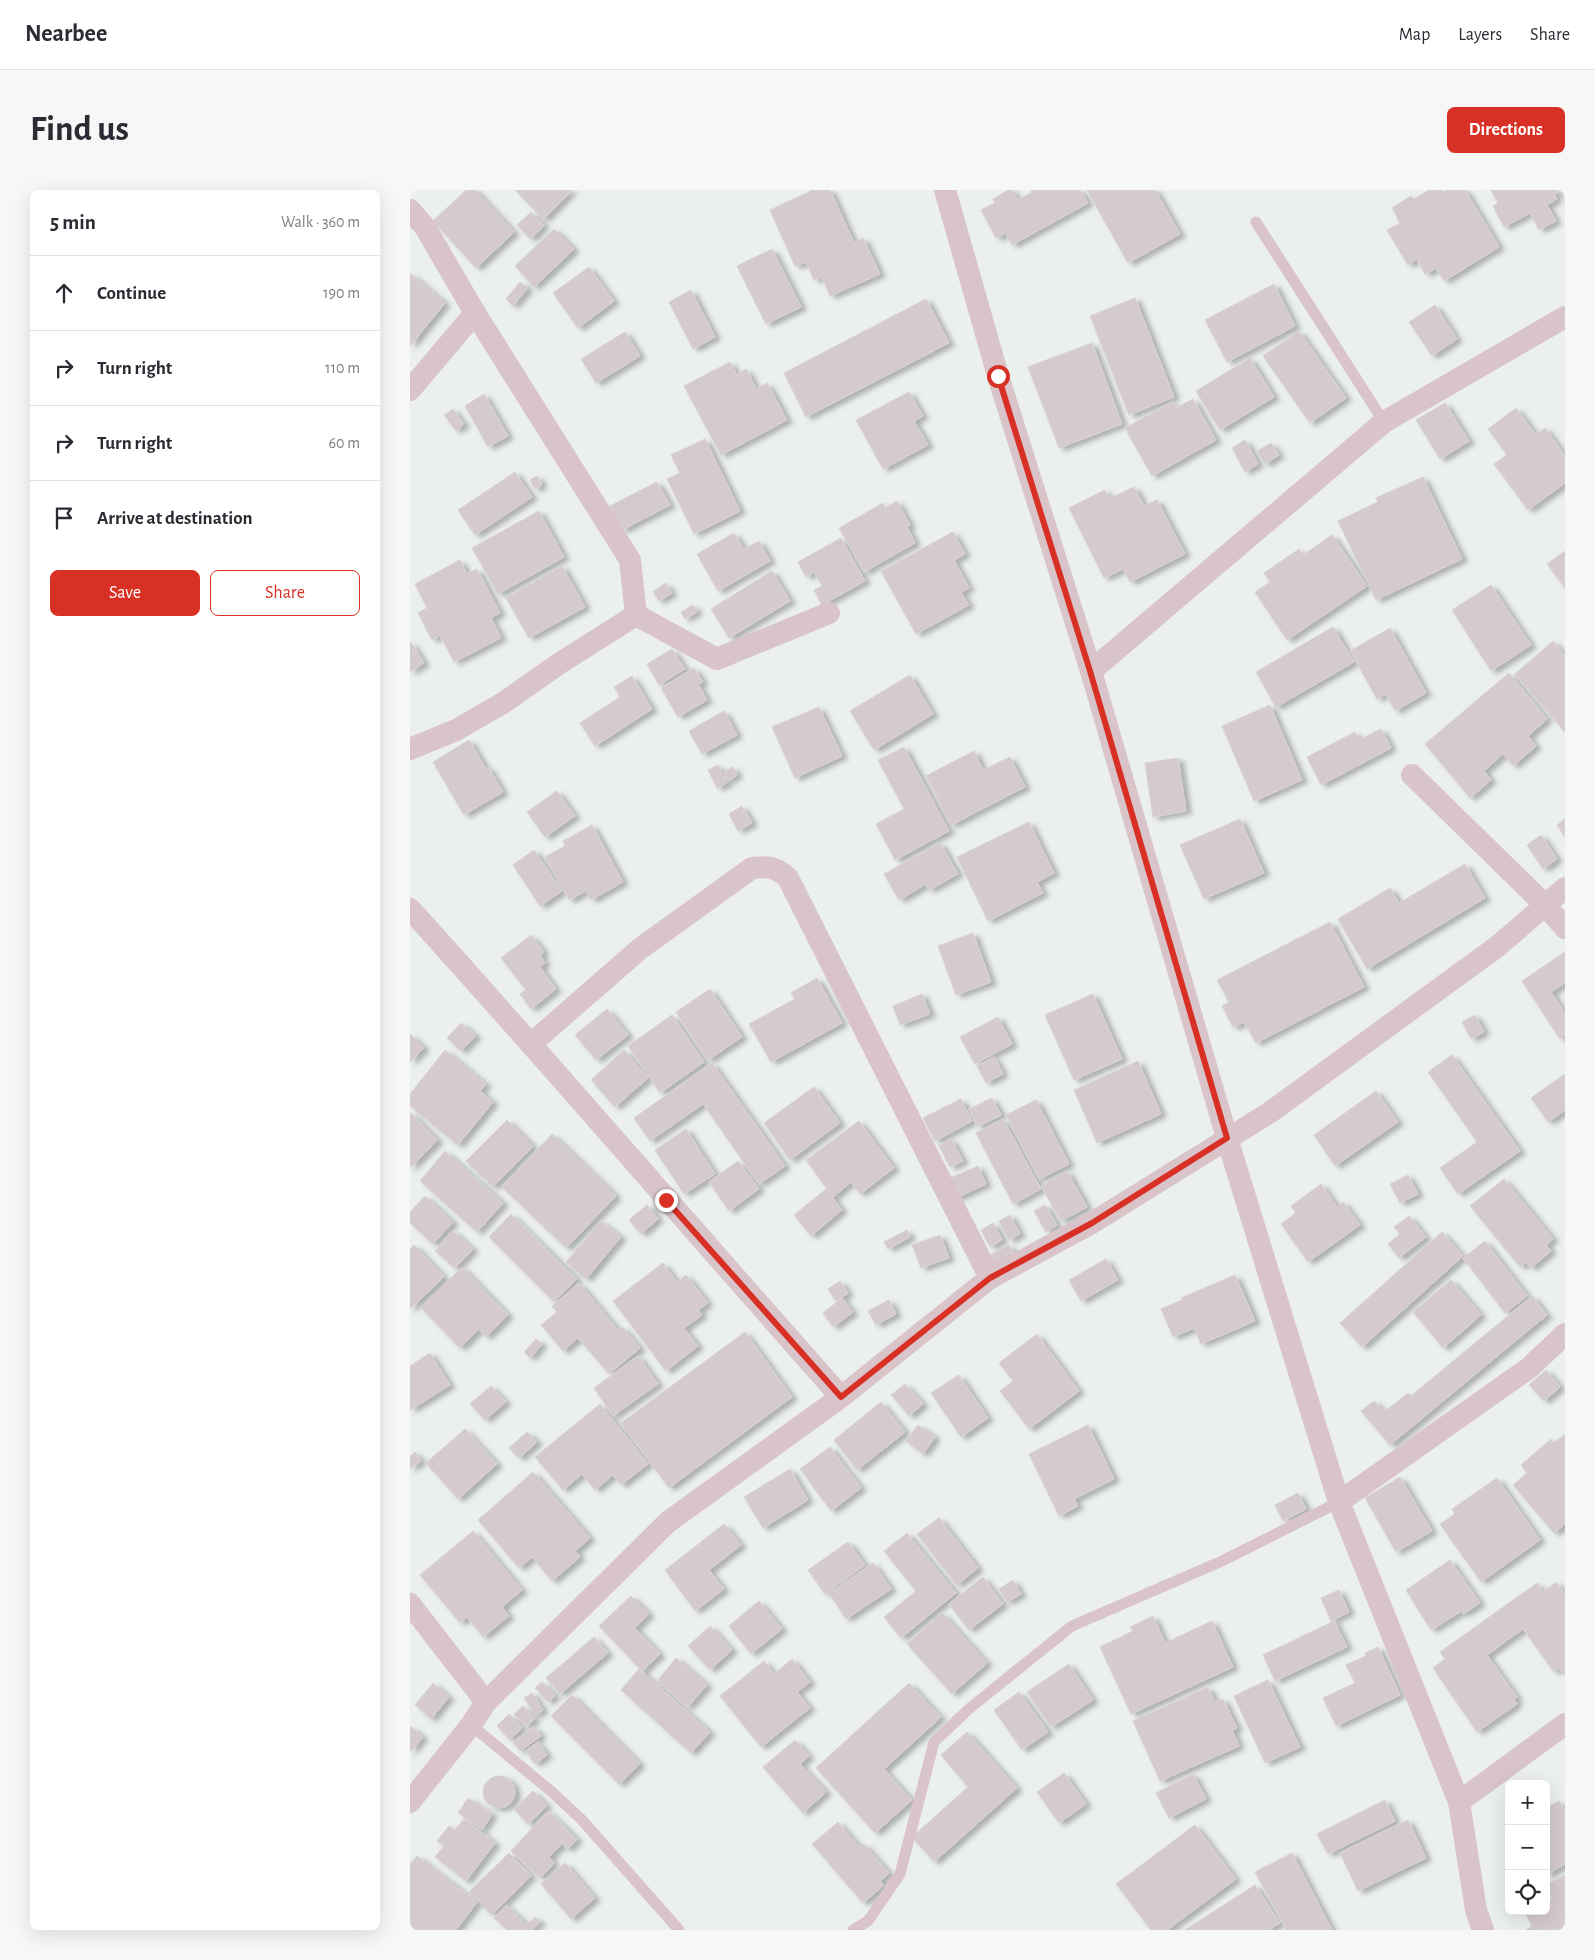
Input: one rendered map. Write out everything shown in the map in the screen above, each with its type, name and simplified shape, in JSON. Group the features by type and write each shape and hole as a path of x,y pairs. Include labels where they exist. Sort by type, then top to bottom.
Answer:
{"street":[{"path":"945,190 998,376 1090,671 1227,1138 1339,1502 1459,1802 1476,1910 1483,1930"},
{"path":"410,210 425,227 475,313 630,560 636,615"},
{"path":"410,390 475,313"},
{"path":"1090,671 1384,422 1565,318"},
{"path":"636,615 716,659 829,613"},
{"path":"410,749 456,730 503,703 636,615"},
{"path":"1412,775 1544,904 1565,928"},
{"path":"532,1044 641,948 752,868 767,866 778,870 788,878 990,1278"},
{"path":"410,1802 471,1725 486,1702 668,1522 841,1397 990,1278 1092,1223 1269,1113 1498,946 1544,904 1565,888"},
{"path":"410,909 532,1044 666,1200 841,1397"},
{"path":"1339,1502 1529,1368 1565,1334"},
{"path":"410,1604 486,1702"},
{"path":"1459,1802 1565,1724"}],"lane":[{"path":"1256,222 1384,422"},
{"path":"853,1930 868,1921 900,1874 934,1742 970,1708 1072,1626 1222,1561 1339,1502"},
{"path":"471,1725 552,1792 582,1820 679,1930"}],"building":[{"path":"466,190 475,190 514,232 476,268 433,221"},
{"path":"515,190 572,190 544,219"},
{"path":"813,190 830,190 854,243 863,238 880,274 830,296 822,277 814,280 806,262 795,266 770,210"},
{"path":"1008,190 1012,190 1018,200 1032,192 1030,190 1080,190 1088,203 1012,245 1006,233 996,238 981,210 995,203 993,199"},
{"path":"1087,190 1155,190 1180,234 1128,263"},
{"path":"1429,190 1442,190 1444,193 1448,190 1465,190 1499,247 1444,281 1436,268 1425,274 1417,259 1408,265 1387,230 1400,223 1392,208 1411,196 1414,199"},
{"path":"1491,190 1561,190 1554,194 1557,199 1547,205 1556,221 1539,230 1530,213 1504,227 1493,206 1498,203"},
{"path":"531,212 544,225 531,239 517,225"},
{"path":"554,229 574,249 534,287 515,266"},
{"path":"772,249 801,307 766,324 737,266"},
{"path":"589,267 614,301 578,328 553,293"},
{"path":"410,273 445,303 410,346"},
{"path":"520,282 528,288 513,306 506,299"},
{"path":"1274,284 1295,326 1227,362 1205,320"},
{"path":"691,290 715,337 693,349 669,302"},
{"path":"1135,298 1174,397 1129,415 1090,316"},
{"path":"926,299 949,343 806,417 784,373"},
{"path":"1435,305 1457,339 1432,356 1409,322"},
{"path":"1299,331 1346,398 1310,423 1263,356"},
{"path":"625,332 640,356 596,383 581,359"},
{"path":"1092,343 1122,424 1059,448 1028,367"},
{"path":"1250,358 1274,397 1220,430 1196,391"},
{"path":"730,362 737,375 746,369 756,389 767,383 787,420 721,455 684,386"},
{"path":"909,392 923,416 914,421 928,445 883,469 856,420"},
{"path":"484,394 508,436 488,447 465,406"},
{"path":"1193,399 1216,440 1152,476 1125,428 1172,402 1176,408"},
{"path":"1445,403 1469,441 1440,459 1416,420"},
{"path":"1516,408 1536,435 1545,428 1565,456 1565,483 1528,510 1494,464 1507,455 1488,429"},
{"path":"453,409 464,424 456,431 444,415"},
{"path":"705,439 740,511 694,534 667,479 680,473 671,455"},
{"path":"1245,440 1258,464 1245,472 1232,448"},
{"path":"1271,443 1279,455 1265,464 1257,451"},
{"path":"515,472 532,497 475,535 458,510"},
{"path":"537,476 542,485 535,489 530,480"},
{"path":"1423,477 1462,559 1376,600 1338,521 1378,502 1376,498"},
{"path":"657,482 670,505 622,530 610,506"},
{"path":"1134,487 1144,506 1157,500 1185,554 1130,582 1123,569 1104,578 1069,508 1105,490 1109,499"},
{"path":"897,501 910,525 907,527 915,543 864,572 839,528 883,503 885,508"},
{"path":"539,511 564,557 498,594 472,548"},
{"path":"953,532 965,554 954,560 969,588 961,592 969,605 916,634 881,571"},
{"path":"734,533 744,549 759,541 770,561 718,591 697,554"},
{"path":"1332,535 1367,586 1287,640 1255,592 1270,582 1264,573 1299,549 1303,555"},
{"path":"841,538 865,581 822,605 814,590 822,586 814,572 806,577 798,562"},
{"path":"1565,551 1565,588 1547,564"},
{"path":"460,560 467,574 477,569 500,613 491,618 501,638 454,662 440,635 432,640 418,613 427,608 415,584"},
{"path":"562,566 585,607 529,638 506,598"},
{"path":"772,571 790,601 729,638 711,609"},
{"path":"665,583 672,593 659,601 653,592"},
{"path":"1491,585 1531,645 1491,671 1452,610"},
{"path":"693,605 697,612 685,619 681,612"},
{"path":"1333,627 1354,662 1276,707 1256,672"},
{"path":"1390,628 1426,693 1395,711 1386,694 1377,699 1350,651"},
{"path":"410,641 424,663 410,672"},
{"path":"1553,641 1565,656 1565,732 1515,674"},
{"path":"672,649 685,669 659,685 647,664"},
{"path":"694,668 703,682 698,684 707,700 678,717 661,688"},
{"path":"1509,673 1547,719 1528,736 1536,746 1513,766 1503,754 1484,771 1491,780 1470,798 1425,744"},
{"path":"910,675 933,714 874,750 850,711"},
{"path":"632,676 652,709 595,746 580,723 620,697 614,687"},
{"path":"1270,705 1302,780 1254,801 1222,726"},
{"path":"819,707 842,756 795,778 772,727"},
{"path":"724,711 737,735 702,754 689,731"},
{"path":"1381,729 1391,748 1321,785 1307,757 1355,732 1359,740"},
{"path":"469,740 486,769 488,767 503,792 464,815 433,762"},
{"path":"904,747 949,831 895,860 876,824 904,809 878,760"},
{"path":"974,751 983,770 1010,757 1025,787 951,825 926,776"},
{"path":"1178,758 1186,811 1153,817 1145,763"},
{"path":"718,765 727,783 717,788 708,770"},
{"path":"733,767 737,775 728,781 724,772"},
{"path":"557,791 575,816 545,837 527,812"},
{"path":"742,806 752,823 738,831 729,814"},
{"path":"1240,819 1264,873 1204,899 1180,845"},
{"path":"1565,819 1565,837 1557,825"},
{"path":"1029,822 1054,873 1037,882 1043,893 988,921 957,857"},
{"path":"592,825 623,882 591,900 586,891 569,900 545,857 565,846 563,841"},
{"path":"1541,835 1557,859 1543,869 1527,845"},
{"path":"940,843 958,874 929,890 926,884 899,900 884,874"},
{"path":"534,850 562,891 540,906 513,865"},
{"path":"1465,864 1485,898 1367,969 1338,919 1390,888 1399,903"},
{"path":"1330,922 1364,987 1256,1043 1244,1022 1233,1027 1222,1006 1229,1002 1217,980"},
{"path":"973,933 991,982 956,995 938,946"},
{"path":"531,935 544,952 540,955 545,963 540,967 556,989 531,1009 520,994 526,990 501,958"},
{"path":"1565,952 1565,983 1551,992 1565,1013 1565,1035 1560,1039 1522,981"},
{"path":"817,978 842,1023 771,1062 749,1024 795,999 791,993"},
{"path":"710,989 742,1037 708,1060 676,1012"},
{"path":"922,994 930,1014 900,1025 893,1006"},
{"path":"1093,994 1122,1059 1074,1080 1045,1015"},
{"path":"607,1009 628,1035 596,1060 575,1035"},
{"path":"672,1015 704,1062 660,1093 628,1046"},
{"path":"1475,1015 1484,1032 1471,1039 1462,1022"},
{"path":"998,1017 1012,1044 975,1064 960,1037"},
{"path":"461,1023 476,1036 461,1051 447,1038"},
{"path":"410,1034 424,1048 410,1062"},
{"path":"445,1050 486,1084 480,1091 493,1102 458,1145 410,1106 410,1094"},
{"path":"624,1050 648,1078 615,1107 591,1080"},
{"path":"1452,1055 1520,1151 1458,1194 1440,1168 1477,1142 1428,1072"},
{"path":"994,1057 1003,1074 986,1083 977,1066"},
{"path":"1138,1061 1161,1114 1097,1143 1074,1090"},
{"path":"712,1063 785,1166 759,1184 703,1104 650,1141 634,1118"},
{"path":"1565,1074 1565,1110 1548,1122 1531,1098"},
{"path":"814,1087 840,1123 790,1160 764,1123"},
{"path":"1376,1091 1398,1122 1335,1166 1314,1135"},
{"path":"992,1098 1001,1115 977,1127 969,1109"},
{"path":"961,1099 972,1121 935,1141 923,1118"},
{"path":"1036,1100 1069,1164 1039,1179 1006,1115"},
{"path":"410,1112 438,1140 410,1168"},
{"path":"1003,1119 1041,1189 1013,1204 976,1133"},
{"path":"507,1120 533,1146 493,1187 466,1161"},
{"path":"859,1121 894,1168 860,1194 851,1182 833,1197 806,1160"},
{"path":"686,1129 715,1174 684,1194 655,1150"},
{"path":"552,1134 616,1196 566,1248 502,1187"},
{"path":"951,1139 963,1161 950,1167 939,1146"},
{"path":"445,1151 503,1203 477,1232 420,1181"},
{"path":"738,1161 759,1189 729,1211 709,1182"},
{"path":"978,1166 986,1184 956,1198 948,1179"},
{"path":"1067,1171 1087,1207 1061,1221 1041,1186"},
{"path":"1408,1175 1418,1194 1400,1203 1390,1184"},
{"path":"1504,1179 1553,1239 1546,1245 1551,1251 1531,1268 1526,1262 1520,1267 1470,1206"},
{"path":"1321,1184 1337,1207 1343,1202 1360,1225 1308,1262 1281,1224 1296,1213 1291,1206"},
{"path":"826,1189 842,1210 811,1236 794,1215"},
{"path":"425,1196 453,1222 433,1244 410,1223 410,1212"},
{"path":"647,1205 658,1219 641,1234 629,1220"},
{"path":"1045,1205 1057,1225 1046,1232 1034,1211"},
{"path":"511,1214 577,1279 554,1302 489,1237"},
{"path":"1010,1215 1020,1234 1009,1240 999,1221"},
{"path":"1409,1216 1426,1237 1399,1258 1388,1244 1400,1234 1394,1227"},
{"path":"601,1221 621,1237 586,1279 566,1262"},
{"path":"993,1223 1002,1240 990,1247 981,1230"},
{"path":"907,1230 910,1237 888,1249 884,1242"},
{"path":"453,1231 473,1249 455,1268 435,1251"},
{"path":"1442,1232 1463,1256 1362,1347 1340,1323"},
{"path":"940,1235 949,1258 921,1268 912,1245"},
{"path":"1485,1241 1527,1296 1505,1313 1463,1258"},
{"path":"414,1245 444,1277 410,1309 410,1249"},
{"path":"1009,1245 1017,1258 998,1268 990,1255"},
{"path":"1106,1259 1118,1280 1081,1301 1069,1280"},
{"path":"663,1263 677,1282 686,1275 708,1303 698,1310 702,1315 684,1328 698,1346 666,1371 613,1301"},
{"path":"462,1267 508,1315 486,1337 479,1329 460,1348 421,1308"},
{"path":"1235,1275 1255,1321 1201,1344 1194,1328 1173,1337 1161,1309 1182,1300 1181,1298"},
{"path":"1451,1280 1481,1315 1443,1348 1413,1312"},
{"path":"840,1281 848,1293 836,1301 828,1289"},
{"path":"579,1283 618,1330 622,1327 640,1348 609,1374 578,1338 563,1351 541,1325 557,1312 552,1306"},
{"path":"1532,1296 1547,1315 1390,1445 1361,1411 1374,1401 1384,1412 1408,1393 1411,1396"},
{"path":"842,1298 853,1312 833,1327 823,1313"},
{"path":"889,1300 896,1314 876,1325 868,1311"},
{"path":"745,1332 792,1397 669,1488 621,1423"},
{"path":"1037,1334 1079,1391 1029,1429 1000,1391 1013,1381 999,1363"},
{"path":"536,1339 542,1344 530,1358 524,1352"},
{"path":"430,1353 450,1385 410,1410 410,1366"},
{"path":"638,1356 658,1384 613,1416 594,1388"},
{"path":"1546,1370 1560,1387 1544,1401 1529,1385"},
{"path":"959,1375 988,1418 961,1437 931,1393"},
{"path":"905,1384 923,1404 909,1416 891,1395"},
{"path":"491,1386 506,1402 485,1420 470,1404"},
{"path":"881,1402 905,1432 857,1470 834,1440"},
{"path":"600,1404 648,1464 621,1485 613,1475 595,1490 582,1474 563,1490 535,1457"},
{"path":"918,1425 935,1437 923,1454 906,1441"},
{"path":"1088,1425 1114,1479 1074,1499 1078,1506 1059,1516 1029,1454"},
{"path":"465,1429 497,1464 458,1499 426,1463"},
{"path":"527,1432 537,1442 519,1458 509,1448"},
{"path":"1565,1434 1565,1524 1554,1533 1513,1485 1527,1473 1521,1465 1551,1439 1554,1443"},
{"path":"830,1447 861,1488 831,1511 800,1469"},
{"path":"415,1452 421,1461 410,1469 410,1456"},
{"path":"790,1469 808,1500 763,1528 744,1497"},
{"path":"533,1472 590,1538 575,1551 580,1557 552,1581 532,1557 519,1568 478,1520"},
{"path":"1400,1477 1432,1531 1396,1552 1365,1498"},
{"path":"1497,1478 1540,1540 1481,1582 1440,1524 1455,1514 1452,1509"},
{"path":"1298,1493 1306,1509 1283,1521 1275,1505"},
{"path":"939,1518 978,1568 957,1585 917,1534"},
{"path":"724,1524 741,1545 709,1570 724,1589 695,1611 665,1570"},
{"path":"473,1531 522,1590 502,1607 509,1616 483,1637 467,1617 460,1623 420,1575"},
{"path":"907,1533 956,1593 901,1638 884,1617 916,1591 884,1551"},
{"path":"848,1542 865,1565 825,1594 808,1570"},
{"path":"1450,1560 1480,1603 1463,1614 1462,1611 1431,1630 1406,1590"},
{"path":"873,1563 891,1589 846,1619 829,1593"},
{"path":"983,1577 1003,1604 969,1630 949,1604"},
{"path":"1013,1580 1021,1594 1007,1602 999,1589"},
{"path":"1556,1582 1565,1595 1565,1675 1559,1668 1554,1672 1523,1629 1487,1655 1517,1697 1514,1700 1517,1704 1477,1732 1433,1668 1445,1659 1440,1652 1537,1583 1543,1592"},
{"path":"1339,1590 1349,1612 1331,1621 1321,1598"},
{"path":"631,1596 649,1614 635,1628 660,1654 642,1671 599,1626"},
{"path":"759,1601 782,1629 751,1654 729,1626"},
{"path":"942,1613 987,1663 952,1694 907,1644"},
{"path":"1153,1616 1165,1643 1212,1621 1233,1667 1131,1714 1100,1647 1133,1631 1130,1627"},
{"path":"1334,1621 1347,1647 1275,1681 1263,1655"},
{"path":"710,1626 732,1650 710,1670 688,1646"},
{"path":"594,1637 608,1653 560,1694 546,1678"},
{"path":"1378,1647 1400,1695 1336,1726 1323,1698 1355,1683 1346,1665 1366,1656 1365,1653"},
{"path":"676,1658 707,1685 688,1707 657,1681"},
{"path":"792,1659 810,1682 797,1692 810,1708 761,1747 720,1696 764,1661 774,1674"},
{"path":"1069,1664 1093,1700 1051,1727 1027,1692"},
{"path":"639,1669 710,1732 691,1753 621,1690"},
{"path":"1268,1680 1300,1747 1265,1763 1234,1696"},
{"path":"542,1682 555,1696 548,1702 535,1688"},
{"path":"433,1683 449,1697 431,1719 415,1705"},
{"path":"909,1683 941,1717 884,1769 912,1800 875,1833 816,1768"},
{"path":"1208,1687 1215,1702 1223,1699 1237,1728 1232,1730 1239,1746 1160,1781 1133,1721"},
{"path":"1019,1692 1048,1732 1022,1750 994,1710"},
{"path":"532,1693 543,1710 535,1715 524,1698"},
{"path":"572,1695 640,1764 619,1784 551,1716"},
{"path":"523,1706 535,1719 526,1727 514,1714"},
{"path":"509,1714 522,1728 510,1740 497,1726"},
{"path":"410,1726 423,1737 410,1752"},
{"path":"534,1727 541,1736 520,1751 513,1742"},
{"path":"967,1732 1017,1788 934,1862 912,1837 968,1787 941,1755"},
{"path":"795,1740 809,1756 800,1764 826,1792 803,1813 763,1767"},
{"path":"538,1742 547,1755 535,1764 526,1751"},
{"path":"1064,1773 1086,1804 1059,1823 1037,1792"},
{"path":"1193,1774 1206,1799 1169,1818 1156,1793"},
{"path":"499,1776 511,1780 515,1792 511,1804 499,1808 487,1804 483,1792 487,1780"},
{"path":"533,1791 547,1806 528,1824 514,1809"},
{"path":"468,1798 492,1814 482,1830 458,1813"},
{"path":"1385,1800 1395,1821 1328,1854 1317,1834"},
{"path":"1559,1801 1565,1811 1565,1864 1550,1873 1550,1825 1550,1806"},
{"path":"548,1811 577,1839 568,1849 562,1844 549,1857 554,1863 540,1878 511,1851"},
{"path":"464,1819 495,1843 466,1881 435,1857 444,1846 437,1841 449,1826 455,1830"},
{"path":"1408,1820 1426,1858 1358,1891 1340,1853"},
{"path":"838,1822 860,1848 864,1844 889,1873 880,1881 884,1885 863,1903 812,1844"},
{"path":"1195,1825 1236,1879 1167,1930 1151,1930 1116,1884"},
{"path":"509,1853 531,1876 492,1915 469,1892"},
{"path":"1292,1853 1332,1930 1286,1930 1255,1872"},
{"path":"417,1856 477,1902 456,1930 410,1930 410,1864"},
{"path":"565,1863 595,1898 571,1919 541,1884"},
{"path":"1565,1875 1565,1930 1526,1930 1532,1926 1526,1915 1550,1915 1550,1899 1552,1898 1550,1883"},
{"path":"1255,1885 1280,1923 1269,1930 1185,1930"},
{"path":"506,1905 527,1925 535,1917 540,1922 532,1930 507,1930 494,1918"}],"route":[{"path":"666,1200 841,1397 990,1278 1092,1223 1227,1138 1090,671 998,376"}]}
